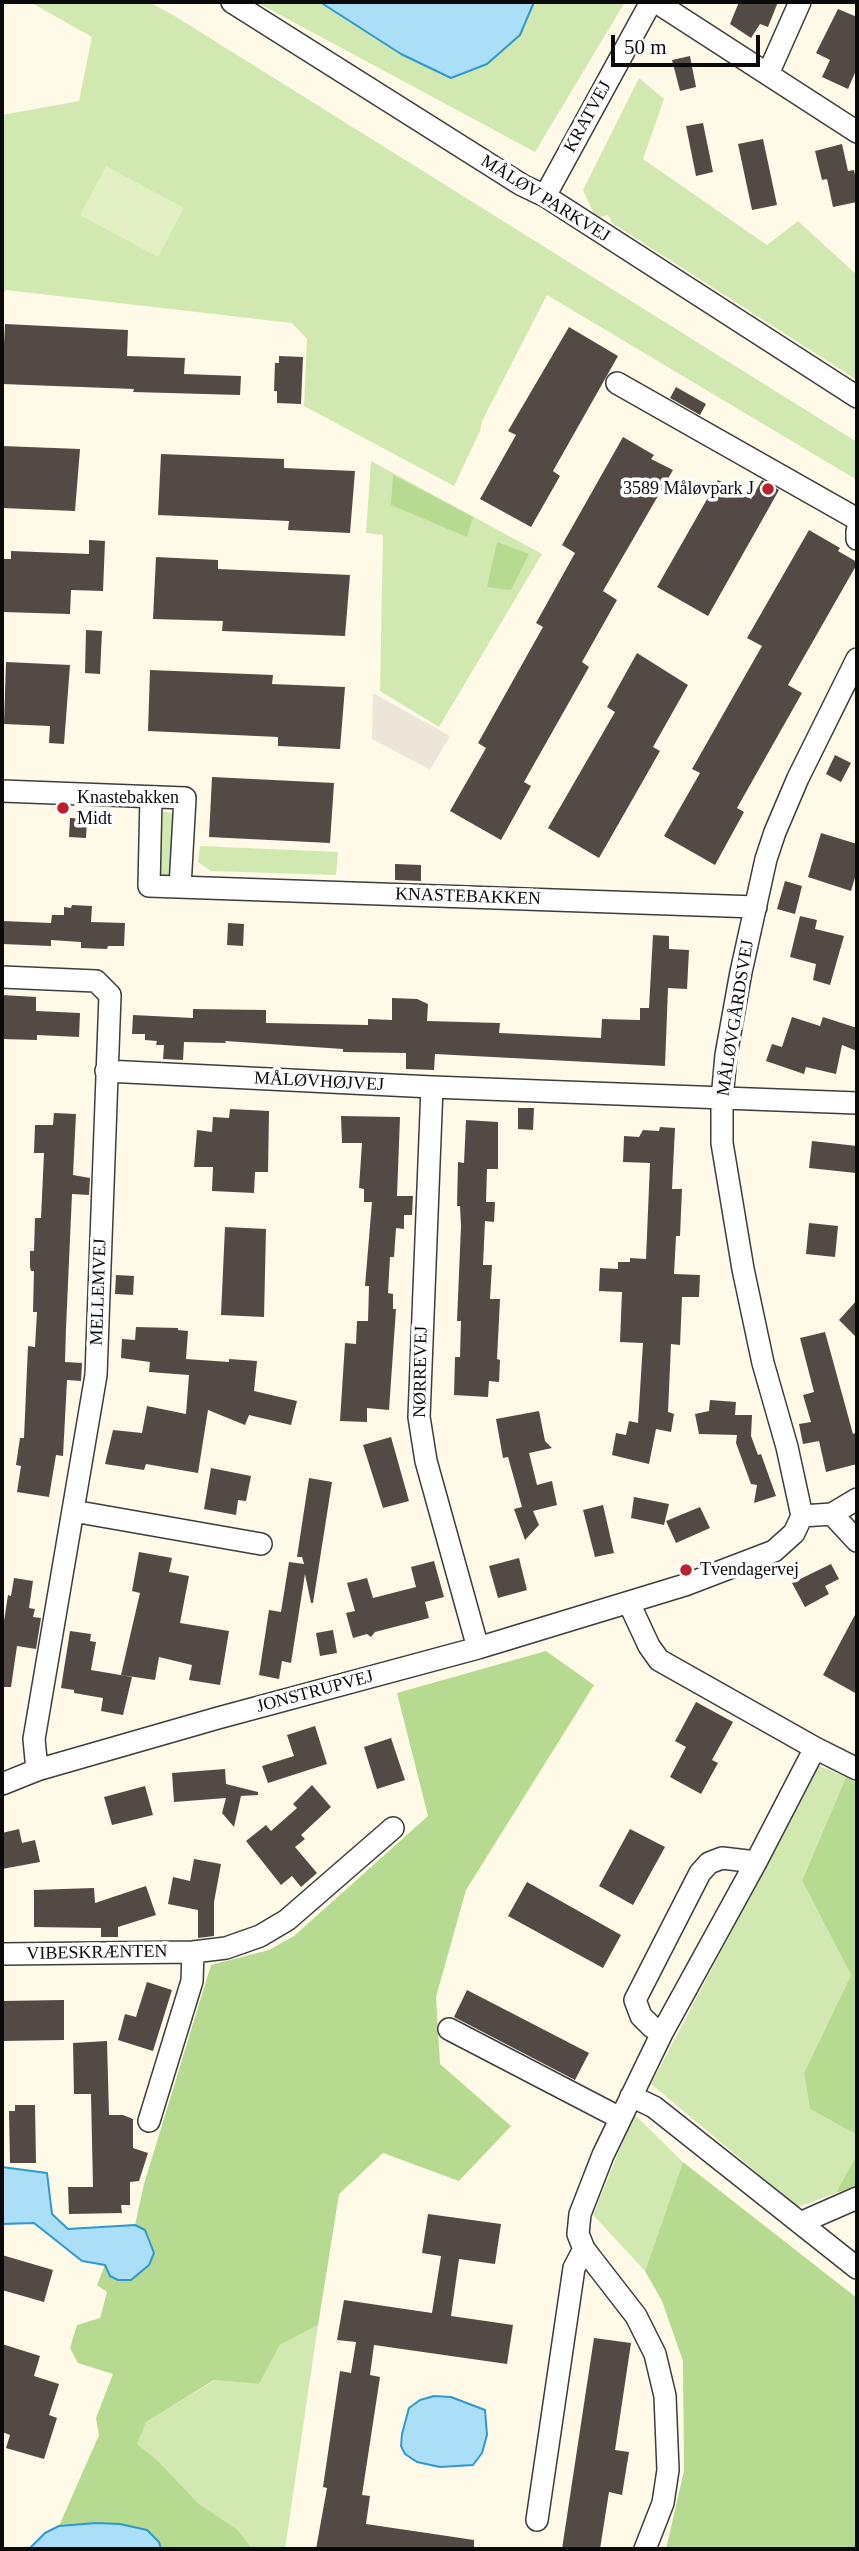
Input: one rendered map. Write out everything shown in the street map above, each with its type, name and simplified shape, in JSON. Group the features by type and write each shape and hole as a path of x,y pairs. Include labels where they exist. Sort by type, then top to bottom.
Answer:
{"street":[{"name":"MÅLØV PARKVEJ","path":"232,2 522,185 545,196 857,397"},
{"name":"KRATVEJ","path":"545,196 653,2"},
{"path":"653,2 857,132"},
{"path":"768,74 800,2"},
{"path":"617,383 857,519"},
{"path":"857,531 857,539"},
{"name":"MÅLØVGÅRDSVEJ","path":"802,1516 787,1447 763,1363 743,1269 722,1143 722,1099 731,1027 775,832 803,767 857,660"},
{"path":"2,791 185,798 180,887"},
{"name":"KNASTEBAKKEN","path":"151,797 149,886 756,907"},
{"path":"2,977 96,981 110,995 106,1071"},
{"name":"MÅLØVHØJVEJ","path":"106,1071 432,1087 857,1103"},
{"name":"MELLEMVEJ","path":"37,1770 34,1739 96,1375 106,1071"},
{"name":"NØRREVEJ","path":"432,1087 419,1417 426,1461 478,1648"},
{"path":"802,1516 832,1514 857,1499"},
{"path":"73,1511 261,1544"},
{"path":"832,1514 857,1541"},
{"name":"JONSTRUPVEJ","path":"2,1784 37,1770 478,1648 685,1585 774,1550 794,1533 802,1516"},
{"path":"629,1603 649,1646 659,1660 857,1769"},
{"path":"645,2549 663,2503 668,2470 665,2396 655,2354 636,2316 584,2249 578,2234 580,2214 620,2118 662,2033 815,1748"},
{"name":"VIBESKRÆNTEN","path":"2,1954 193,1952 226,1948 260,1936 287,1920 393,1828"},
{"path":"662,2033 641,2016 635,2000 700,1873 709,1863 722,1858 755,1862"},
{"name":"VIBESKRÆNTEN","path":"149,2121 192,1981 193,1952"},
{"path":"449,2029 620,2118"},
{"path":"631,2096 654,2106 857,2268"},
{"path":"800,2223 857,2198"},
{"path":"537,2520 574,2268 584,2249"}],"green space":[{"path":"30,2 149,2 173,15 857,442 857,480 547,295 482,421 480,431 454,486 304,406 307,339 292,323 6,290 2,295 2,115 79,101 92,37"},
{"path":"256,2 625,2 535,152"},
{"path":"639,78 664,99 643,159 767,245 798,221 857,275 857,380 612,223 608,215 596,218 583,190"},
{"path":"106,166 184,208 158,257 80,215"},
{"path":"371,461 542,554 439,727 380,691 383,535 366,533"},
{"path":"393,475 473,517 467,537 391,505"},
{"path":"497,542 529,554 511,590 487,587"},
{"path":"161,811 172,813 177,820 172,878 161,877 156,869"},
{"path":"200,846 338,852 336,875 211,871 198,862"},
{"path":"546,1651 594,1685 466,1890 436,1997 440,2064 511,2126 459,2181 383,2153 339,2194 318,2325 280,2345 259,2384 214,2380 146,2422 137,2444 158,2461 199,2504 238,2530 252,2549 161,2549 159,2542 59,2526 99,2435 96,2418 113,2374 78,2363 70,2348 77,2325 100,2318 107,2292 97,2285 105,2265 111,2276 118,2280 149,2265 154,2253 145,2230 135,2225 144,2184 211,1965 269,1950 294,1936 428,1816 397,1693"},
{"path":"819,1766 846,1777 802,1879 851,1975 804,2073 810,2109 857,2135 857,2154 836,2193 798,2207 651,2084"},
{"path":"846,1777 857,1783 857,2135 810,2109 804,2073 851,1975 802,1880"},
{"path":"634,2114 683,2162 645,2271 593,2215"},
{"path":"857,2154 857,2186 836,2193"},
{"path":"683,2162 857,2298 857,2549 666,2549 684,2471 683,2361 662,2301 645,2271"},
{"path":"318,2325 285,2549 252,2549 238,2530 199,2504 158,2461 136,2444 146,2422 215,2380 259,2384 280,2345"}],"shaded area":[{"path":"373,693 450,736 430,770 372,739"}],"water":[{"path":"320,2 534,2 520,35 487,64 451,78 401,54"},
{"path":"2,2167 47,2173 52,2214 68,2229 135,2225 145,2230 154,2253 149,2265 131,2280 118,2280 110,2276 105,2265 82,2261 34,2223 2,2224"},
{"path":"434,2396 451,2397 485,2410 487,2435 482,2453 473,2465 440,2467 417,2462 405,2454 401,2446 402,2434 409,2408 420,2400"},
{"path":"120,2524 147,2530 159,2542 161,2549 29,2549 45,2533 59,2526"}],"building":[{"path":"739,2 778,2 768,27 760,24 751,38 730,24"},
{"path":"838,9 857,17 857,68 848,89 822,77 830,60 816,53"},
{"path":"690,56 696,87 680,91 672,60"},
{"path":"703,123 713,172 696,176 686,126"},
{"path":"763,139 777,205 752,210 738,144"},
{"path":"842,144 848,171 854,170 857,202 833,207 827,179 822,180 815,151"},
{"path":"5,324 128,330 127,356 185,358 184,374 241,376 240,395 2,384"},
{"path":"569,327 618,356 553,471 560,476 531,527 480,499 516,435 508,431"},
{"path":"279,356 303,357 301,404 277,403 277,391 274,391 275,363 279,363"},
{"path":"676,387 706,404 700,415 670,398"},
{"path":"623,437 654,455 651,459 673,470 603,591 617,600 582,662 589,667 524,782 531,786 501,840 450,811 486,748 478,743 543,627 536,623 575,553 562,545"},
{"path":"2,446 80,449 75,511 2,508"},
{"path":"161,454 284,459 284,468 355,471 350,533 288,530 289,521 158,515"},
{"path":"718,480 751,499 762,480 779,490 708,616 657,587"},
{"path":"809,530 840,548 838,551 857,564 788,685 802,693 737,808 744,812 715,865 664,836 700,773 692,769 762,646 747,638"},
{"path":"89,540 105,541 103,591 71,590 70,614 2,612 2,559 11,559 11,551 89,554"},
{"path":"156,557 218,560 218,569 350,575 345,636 222,631 223,621 153,619"},
{"path":"86,630 102,631 100,674 85,673"},
{"path":"637,653 688,685 653,747 660,751 599,858 548,828 615,712 607,707"},
{"path":"6,662 70,665 64,744 49,743 50,726 4,724"},
{"path":"150,670 273,675 272,684 345,687 340,749 278,746 278,737 148,731"},
{"path":"835,755 851,763 841,782 826,774"},
{"path":"212,777 334,783 330,843 209,837"},
{"path":"70,818 87,819 86,838 69,837"},
{"path":"821,833 857,844 857,871 851,891 808,877"},
{"path":"395,864 421,865 421,881 395,880"},
{"path":"785,881 802,886 795,914 777,909"},
{"path":"72,905 92,906 91,922 125,923 124,946 108,946 107,949 81,948 81,942 51,940 51,946 2,944 2,921 51,923 52,915 64,915 64,907 71,908"},
{"path":"800,916 817,920 815,929 844,936 830,985 813,980 816,964 790,957"},
{"path":"228,923 244,924 243,946 227,945"},
{"path":"653,935 669,936 669,949 689,950 687,989 668,988 665,1066 435,1054 434,1070 406,1069 406,1053 343,1052 343,1049 225,1041 226,1043 184,1042 183,1060 163,1059 164,1045 145,1040 145,1034 132,1034 133,1015 193,1018 193,1009 266,1010 266,1023 368,1025 368,1019 392,1020 392,998 417,999 428,1004 427,1021 500,1023 499,1033 601,1038 602,1019 640,1020 640,1008 649,1008"},
{"path":"2,995 36,997 36,1011 80,1013 79,1037 37,1035 37,1040 2,1039"},
{"path":"792,1017 820,1026 823,1017 857,1028 857,1051 842,1045 836,1074 806,1067 804,1074 766,1061 772,1044 782,1047"},
{"path":"518,1108 534,1108 533,1130 518,1129"},
{"path":"230,1109 269,1111 268,1172 255,1172 254,1193 212,1191 213,1167 194,1167 197,1130 212,1132 213,1117 229,1118"},
{"path":"54,1113 76,1114 73,1175 90,1178 89,1195 72,1194 66,1328 65,1362 82,1363 81,1381 67,1380 63,1456 56,1455 49,1497 17,1492 21,1466 16,1465 20,1438 24,1438 28,1346 35,1347 37,1312 33,1312 34,1271 31,1271 30,1267 30,1251 34,1251 35,1218 41,1218 44,1153 34,1153 35,1125 53,1125"},
{"path":"341,1116 400,1117 397,1196 413,1196 412,1215 404,1215 404,1229 396,1228 394,1257 390,1257 388,1293 393,1294 393,1309 396,1309 389,1410 367,1408 367,1422 340,1421 345,1343 356,1344 357,1321 368,1321 369,1286 365,1286 372,1202 364,1202 364,1189 359,1188 362,1143 342,1143"},
{"path":"466,1120 498,1122 498,1169 487,1169 486,1202 495,1202 494,1222 485,1221 483,1265 492,1265 490,1299 500,1299 497,1359 500,1360 499,1382 489,1381 488,1397 454,1395 455,1357 460,1357 461,1321 457,1321 461,1226 460,1206 457,1206 458,1162 464,1163"},
{"path":"660,1127 675,1128 672,1189 682,1189 680,1236 676,1236 674,1274 700,1275 699,1297 682,1297 680,1345 671,1344 668,1412 674,1414 671,1432 656,1429 649,1464 612,1455 616,1433 626,1435 629,1421 638,1423 643,1343 620,1342 622,1292 599,1291 600,1268 618,1269 618,1262 630,1262 630,1258 646,1259 650,1163 623,1162 624,1136 639,1137 643,1130 659,1131"},
{"path":"812,1141 857,1146 856,1173 809,1168"},
{"path":"809,1223 838,1226 835,1257 806,1254"},
{"path":"225,1227 266,1229 264,1317 221,1315"},
{"path":"116,1275 134,1276 133,1295 115,1294"},
{"path":"857,1300 857,1338 839,1320"},
{"path":"136,1327 178,1328 188,1331 186,1359 257,1361 254,1391 297,1401 291,1425 249,1415 245,1425 208,1410 198,1473 146,1464 144,1470 105,1464 113,1430 142,1433 147,1406 186,1414 189,1375 149,1372 150,1362 121,1358 122,1339 135,1340"},
{"path":"825,1332 853,1434 857,1432 857,1464 826,1472 819,1441 803,1444 799,1424 811,1422 803,1395 814,1392 800,1338"},
{"path":"710,1400 736,1402 735,1415 752,1415 751,1436 758,1455 761,1454 776,1496 754,1503 757,1485 751,1484 736,1443 737,1435 699,1434 695,1414 709,1411"},
{"path":"539,1411 545,1441 552,1448 529,1453 537,1485 552,1481 557,1505 533,1511 539,1525 525,1540 514,1509 522,1507 508,1457 503,1458 496,1419"},
{"path":"391,1437 409,1501 383,1508 363,1445"},
{"path":"211,1468 251,1476 246,1501 238,1500 236,1515 204,1509"},
{"path":"309,1478 332,1482 313,1603 305,1574 291,1663 282,1661 279,1679 259,1675 269,1610 281,1612 289,1562 304,1564 302,1557 297,1557"},
{"path":"634,1497 669,1504 664,1525 631,1518"},
{"path":"603,1505 614,1553 595,1557 583,1510"},
{"path":"700,1507 710,1528 676,1543 666,1521"},
{"path":"139,1552 172,1558 169,1572 189,1576 180,1623 229,1631 220,1685 189,1680 192,1665 159,1657 155,1680 121,1675 140,1593 132,1591"},
{"path":"519,1558 527,1590 498,1598 489,1566"},
{"path":"434,1561 444,1597 425,1602 429,1618 375,1632 371,1637 367,1634 353,1638 346,1613 355,1611 347,1583 367,1578 373,1598 416,1587 411,1567"},
{"path":"831,1564 839,1579 825,1586 829,1594 805,1607 792,1583"},
{"path":"14,1578 33,1581 29,1608 35,1609 33,1617 41,1618 36,1649 17,1646 11,1687 2,1687 2,1634 8,1595 11,1596"},
{"path":"857,1611 857,1694 823,1675"},
{"path":"333,1630 337,1653 320,1656 316,1633"},
{"path":"70,1631 91,1634 90,1641 96,1642 91,1670 132,1677 123,1715 101,1711 103,1698 61,1688"},
{"path":"696,1702 733,1722 712,1760 718,1763 701,1794 670,1777 686,1747 675,1741"},
{"path":"315,1726 327,1764 268,1783 262,1766 294,1756 287,1735"},
{"path":"391,1738 405,1780 377,1789 364,1747"},
{"path":"225,1769 226,1784 258,1792 258,1795 241,1796 234,1827 222,1813 226,1798 174,1802 172,1773"},
{"path":"312,1785 331,1807 301,1835 305,1839 295,1847 317,1873 301,1887 292,1876 281,1885 246,1841 266,1825 271,1831 297,1808 293,1804"},
{"path":"145,1786 153,1815 112,1825 104,1797"},
{"path":"19,1829 22,1843 35,1840 40,1862 2,1869 2,1833"},
{"path":"630,1829 665,1847 633,1905 599,1886"},
{"path":"194,1859 221,1864 214,1902 214,1936 198,1938 198,1910 168,1904 173,1877 190,1881"},
{"path":"527,1882 621,1935 603,1968 508,1916"},
{"path":"146,1886 156,1915 118,1927 118,1937 101,1937 101,1928 34,1927 34,1890 94,1888 95,1903"},
{"path":"147,1982 172,1990 153,2051 118,2040 125,2014 136,2017"},
{"path":"467,1990 589,2053 575,2080 454,2017"},
{"path":"64,2000 64,2040 2,2041 2,2001"},
{"path":"107,2041 109,2115 123,2115 133,2119 133,2148 148,2153 139,2181 130,2182 130,2205 121,2205 122,2213 69,2214 68,2187 93,2187 91,2094 74,2094 73,2043"},
{"path":"15,2105 35,2105 36,2163 10,2163 9,2111 15,2111"},
{"path":"428,2214 501,2224 495,2264 459,2259 451,2316 513,2325 507,2364 374,2345 370,2375 380,2377 362,2495 370,2496 366,2524 474,2540 474,2549 316,2549 327,2488 323,2487 340,2371 351,2373 356,2342 337,2340 344,2300 432,2313 441,2256 422,2253"},
{"path":"2,2255 53,2270 44,2302 2,2290"},
{"path":"594,2338 631,2343 615,2450 629,2452 622,2495 609,2492 600,2549 562,2549"},
{"path":"2,2344 40,2356 34,2376 59,2384 49,2415 57,2418 44,2459 6,2448 10,2435 2,2432"}],"place":[{"name":"3589 Måløvpark J","path":"768,489"},
{"name":"Knastebakken Midt","path":"63,808"},
{"name":"Tvendagervej","path":"686,1570"}]}
